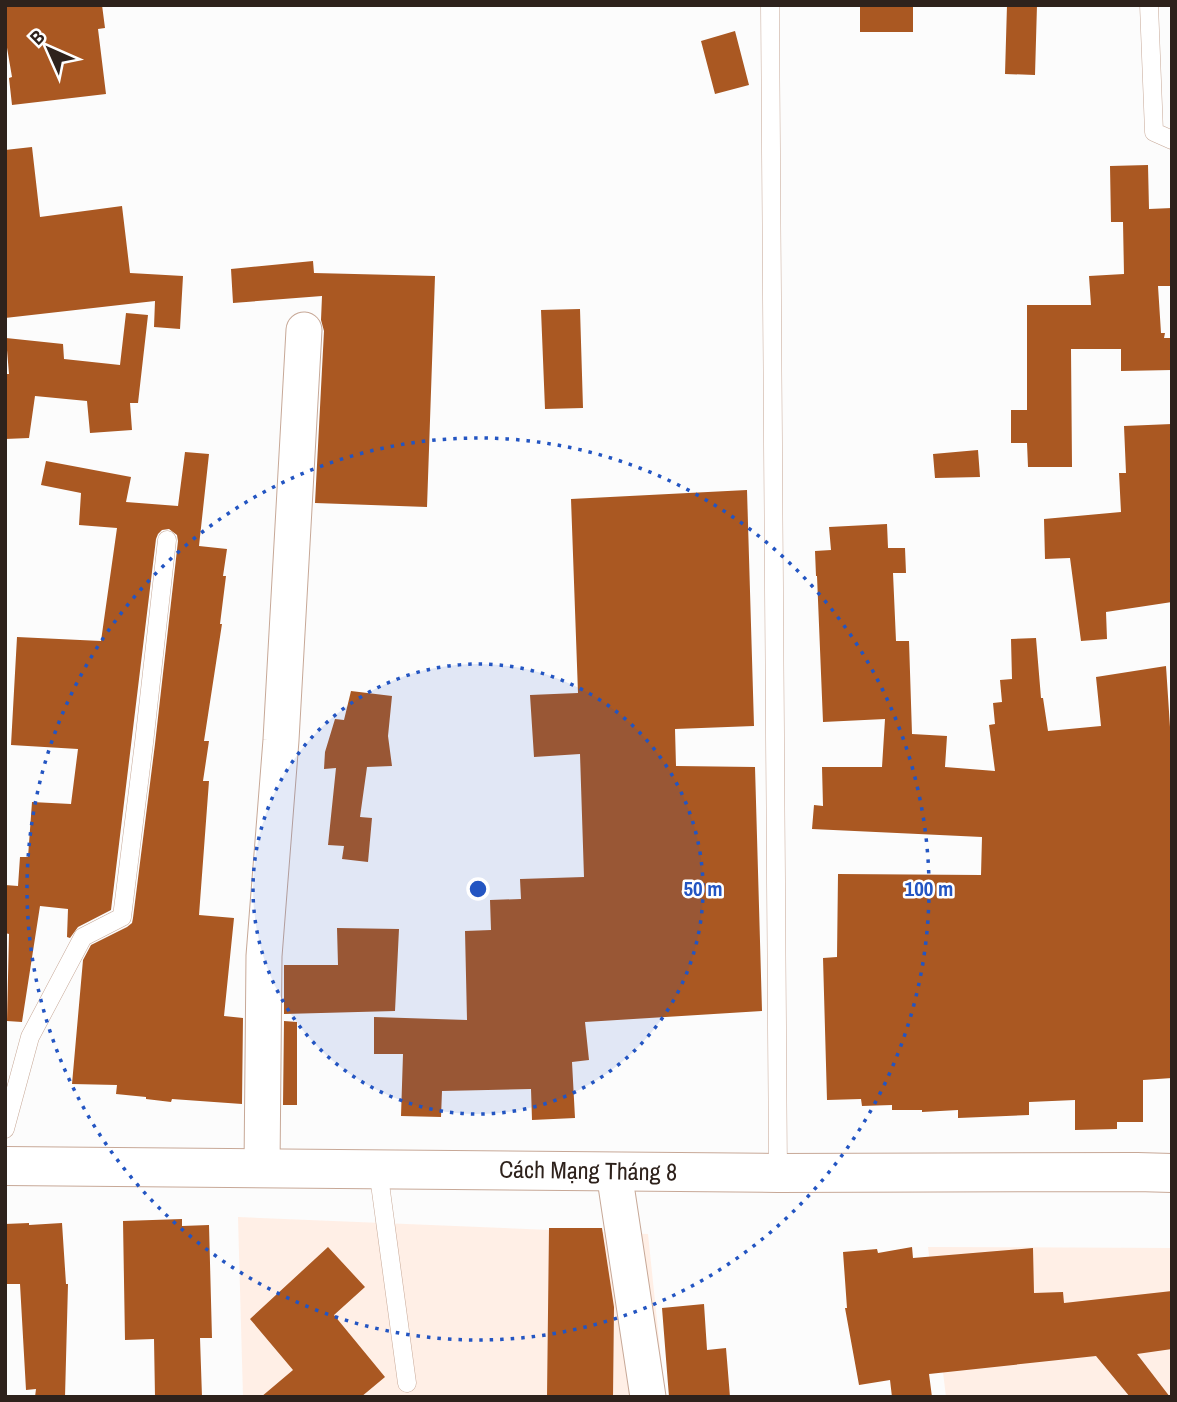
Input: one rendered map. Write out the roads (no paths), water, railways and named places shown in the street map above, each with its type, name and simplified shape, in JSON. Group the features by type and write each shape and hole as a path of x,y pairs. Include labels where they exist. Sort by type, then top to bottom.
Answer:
{"highway":[{"name":"Cách Mạng Tháng 8","path":"5,1166 778,1173 1171,1173"}],"street":[{"path":"262,1168 264,956 281,740 304,330"},
{"path":"614,1172 648,1397"}],"lane":[{"path":"770,5 778,1173"},
{"path":"1149,5 1154,132 1172,140"},
{"path":"5,1129 30,1037 83,937 122,917 167,540"},
{"path":"378,1169 407,1383"}]}
